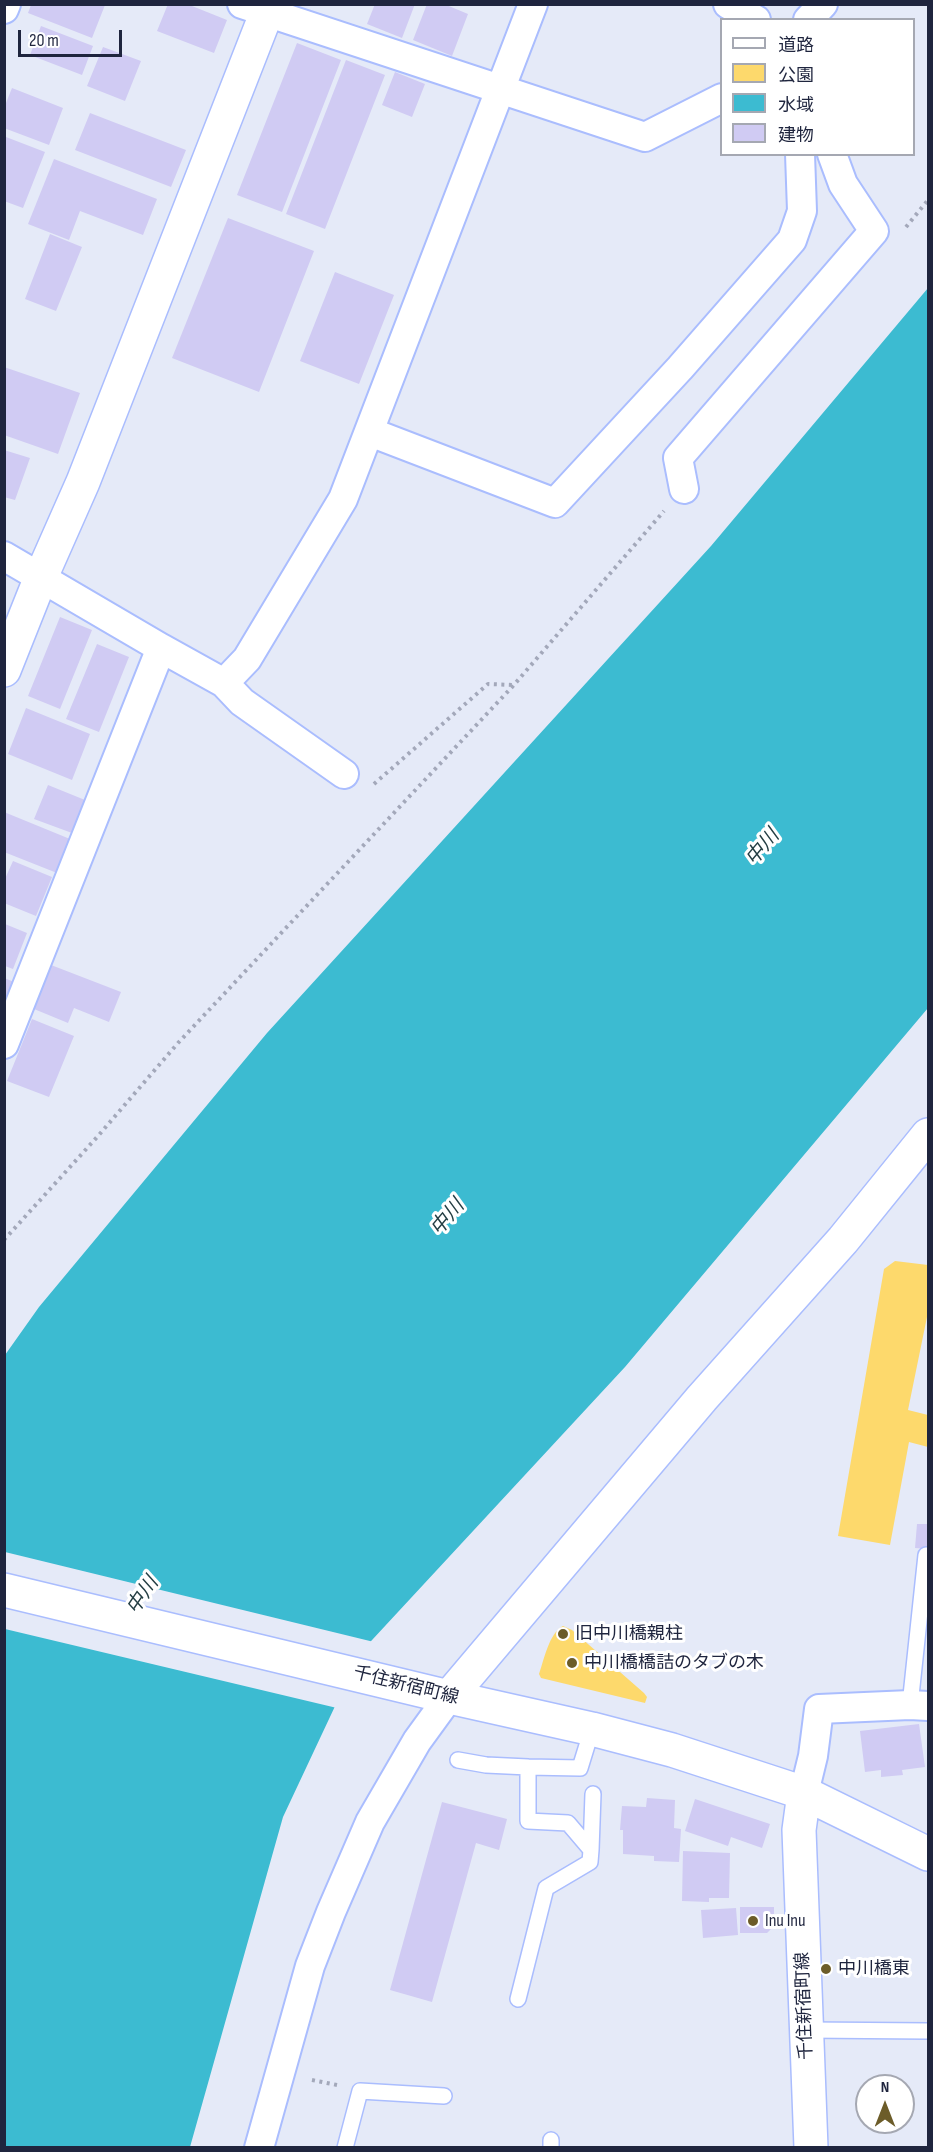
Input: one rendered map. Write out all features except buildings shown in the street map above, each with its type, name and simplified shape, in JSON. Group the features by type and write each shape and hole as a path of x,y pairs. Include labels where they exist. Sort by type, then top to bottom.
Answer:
{"street":[{"path":"4,9 6,4"},
{"path":"224,683 247,658 344,499 533,4"},
{"path":"728,4 752,18"},
{"path":"810,18 823,4"},
{"path":"4,670 40,577 83,483 260,8 645,137 720,99"},
{"path":"370,432 555,503 680,368 792,240 802,211 800,156"},
{"path":"684,489 678,458 874,231 843,184 833,156"},
{"path":"4,556 224,683 242,702 344,774"},
{"path":"4,1044 161,648"},
{"path":"259,2148 310,1966 370,1822 417,1741 435,1693 843,1239 928,1135"},
{"name":"千住新宿町線","path":"4,1590 672,1750 804,1793 928,1854"},
{"path":"804,1793 813,1756 819,1709 920,1706"},
{"name":"千住新宿町線","path":"804,1793 799,1830 811,2148"}],"lane":[{"path":"920,1706 926,1555"},
{"path":"458,1760 486,1765 580,1768 592,1729"},
{"path":"528,1767 528,1821 568,1823 591,1850"},
{"path":"518,1999 546,1888 590,1862 593,1794"},
{"path":"806,2030 928,2031"},
{"path":"345,2148 360,2091 444,2096"}],"path":[{"path":"903,231 928,200"},
{"path":"4,1240 194,1026 513,686 684,489"},
{"path":"344,774 367,790 488,684 513,686"},
{"path":"302,2078 360,2091"}],"green space":[{"path":"895,1261 928,1265 928,1312 908,1410 928,1415 928,1447 909,1442 890,1545 838,1536 884,1269"},
{"path":"563,1626 572,1630 644,1693 647,1697 645,1703 541,1678 539,1674 548,1647 554,1634"}],"water":[{"name":"中川","path":"928,288 928,1008 625,1367 360,1653 283,1817 190,2147 5,2148 5,1355 39,1307 267,1033 711,546"}],"pier":[{"path":"5,1552 374,1642 362,1655 337,1708 5,1629"}],"place":[{"name":"旧中川橋親柱","path":"563,1634"},
{"name":"中川橋橋詰のタブの木","path":"572,1663"},
{"name":"Inu Inu","path":"753,1921"},
{"name":"中川橋東","path":"826,1969"}]}
